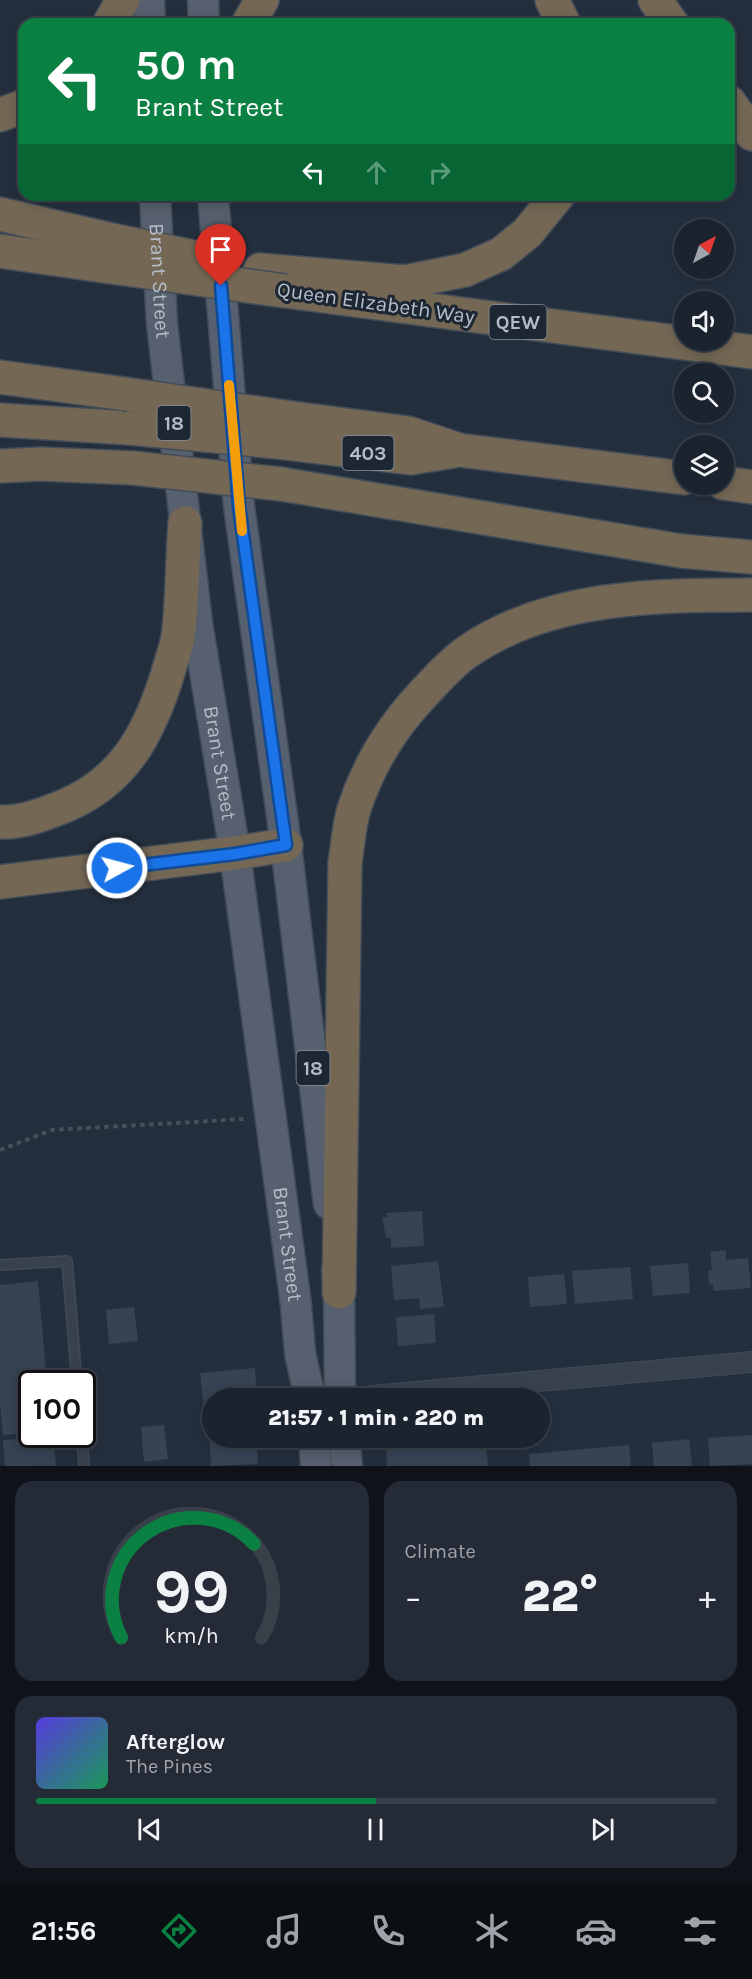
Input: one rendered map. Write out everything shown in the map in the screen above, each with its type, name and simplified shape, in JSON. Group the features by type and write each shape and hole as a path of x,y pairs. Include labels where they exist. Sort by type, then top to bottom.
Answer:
{"highway":[{"path":"112,18 123,0"},
{"path":"252,18 262,0"},
{"path":"552,0 561,18"},
{"path":"655,0 668,18"},
{"path":"0,115 18,108"},
{"path":"735,110 752,134"},
{"path":"0,214 112,254 260,270 405,282 465,270 501,254 519,240 554,201"},
{"name":"Queen Elizabeth Way","path":"0,251 112,254 285,291 752,352"},
{"path":"0,377 126,394 284,430"},
{"path":"0,420 129,428 408,433 459,450 674,477"},
{"path":"0,466 41,464 133,468 281,484 681,551 752,556"},
{"path":"734,485 752,487"},
{"path":"0,822 12,823 70,804 112,776 135,750 159,702 178,639 185,523"},
{"path":"339,1292 345,862 354,810 365,781 383,747 407,711 466,652 494,636 533,619 608,601 675,595 752,595"},
{"path":"0,882 235,854 286,845"}],"main road":[{"path":"149,0 150,18"},
{"path":"203,0 204,18"},
{"name":"Brant Street","path":"155,201 162,324 197,623 235,854 296,1305 300,1353 308,1388"},
{"name":"18","path":"214,201 239,506 286,845 339,1292 340,1388"},
{"path":"315,1448 316,1466"},
{"path":"345,1448 347,1466"}],"street":[{"path":"461,1388 752,1362"}],"lane":[{"path":"0,1265 67,1261 76,1370"},
{"path":"83,1448 84,1466"}],"path":[{"path":"0,1150 52,1131 270,1118"}],"building":[{"path":"422,1211 424,1246 391,1248 391,1238 386,1238 382,1217 387,1217 386,1213"},
{"path":"726,1250 726,1260 748,1258 751,1288 713,1291 713,1284 709,1285 708,1270 712,1270 710,1252"},
{"path":"438,1261 444,1307 420,1309 419,1298 394,1300 391,1266"},
{"path":"688,1263 690,1293 653,1296 650,1266"},
{"path":"630,1267 633,1299 575,1304 572,1271"},
{"path":"564,1274 567,1304 530,1307 528,1277"},
{"path":"38,1281 46,1370 18,1370 18,1434 3,1435 0,1404 0,1285"},
{"path":"134,1307 138,1341 109,1344 106,1310"},
{"path":"434,1314 436,1343 398,1346 396,1317"},
{"path":"255,1368 256,1388 202,1388 202,1392 200,1373"},
{"path":"164,1425 168,1459 144,1462 141,1427"},
{"path":"752,1435 752,1464 710,1466 708,1438"},
{"path":"18,1439 18,1448 54,1448 56,1466 5,1466 3,1440"},
{"path":"689,1439 692,1466 654,1466 652,1443"},
{"path":"629,1445 631,1466 530,1466 529,1454"},
{"path":"210,1448 257,1448 258,1464 211,1466"},
{"path":"486,1448 488,1466 387,1466 386,1450"}],"slow traffic":[{"path":"229,385 242,531"}],"route":[{"path":"117,868 235,854 286,845 239,506 221,286"}]}
